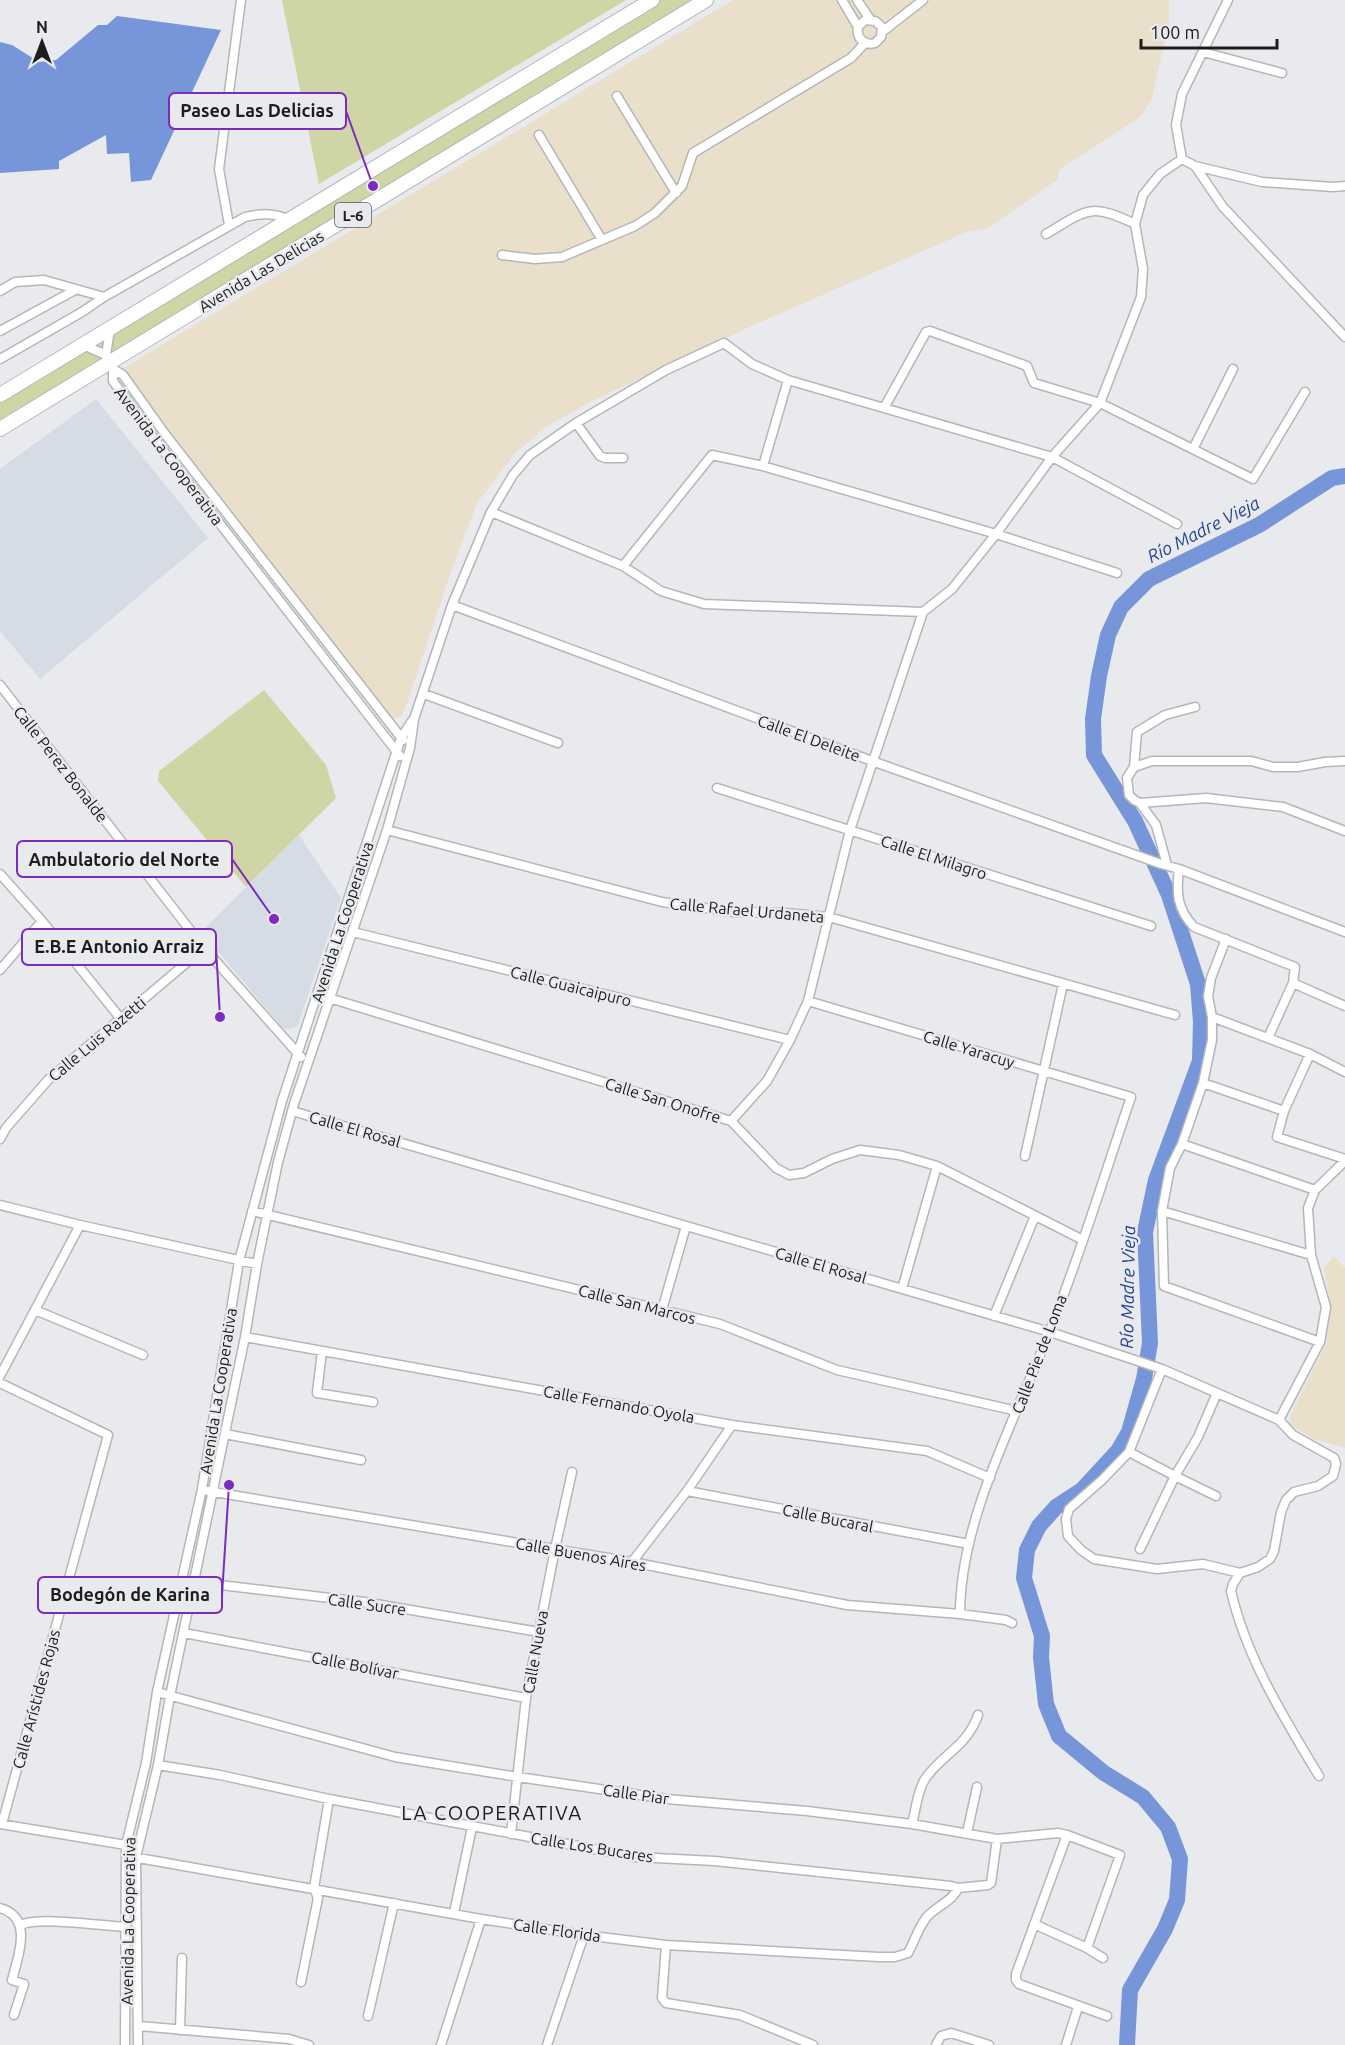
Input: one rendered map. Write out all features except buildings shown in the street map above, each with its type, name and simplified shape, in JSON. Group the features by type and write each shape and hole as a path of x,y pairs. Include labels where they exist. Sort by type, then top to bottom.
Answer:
{"main road":[{"name":"Avenida Las Delicias","path":"0,395 652,0"},
{"name":"Avenida Las Delicias","path":"0,429 706,0"}],"street":[{"path":"229,225 219,169 241,0"},
{"path":"842,0 858,27 858,37 865,43 875,43 881,37 879,23 865,20 858,27"},
{"path":"857,0 870,20"},
{"path":"882,32 923,0"},
{"path":"1182,159 1176,125 1182,94 1228,0"},
{"path":"502,255 535,259 554,258 635,226 655,213 682,186 693,153 851,57 865,43"},
{"path":"1203,52 1282,73"},
{"path":"617,96 676,193"},
{"path":"539,135 602,240"},
{"path":"1182,159 1195,166 1262,182 1345,186"},
{"path":"731,1121 766,1081 790,1040 807,1001 850,830 923,612 952,589 996,534 1052,457 1100,403 1141,297 1143,269 1135,224 1143,195 1160,174 1182,159"},
{"path":"1195,166 1223,207 1345,337"},
{"path":"1046,234 1076,216 1091,211 1106,211 1135,224"},
{"path":"0,359 245,217 261,213 278,215 291,220"},
{"path":"0,291 15,282 44,280 104,297"},
{"path":"0,331 75,290"},
{"path":"110,362 111,329"},
{"path":"884,408 926,332 930,331 1027,366 1034,383 1100,403 1253,479 1305,392"},
{"name":"Avenida La Cooperativa","path":"138,2045 136,1857 159,1765 170,1696 245,1337 278,1162 292,1111 387,830 410,748 414,719 452,605 491,512 513,475 530,455 576,423 666,370 724,344 752,364 788,380"},
{"path":"81,347 88,347 110,362"},
{"name":"Avenida La Cooperativa","path":"110,362 123,375 172,444 401,738 282,1101 239,1261 202,1489 157,1692 146,1763 126,1845 125,2045"},
{"name":"Avenida La Cooperativa","path":"110,362 113,381 155,440 405,762"},
{"path":"1193,449 1233,369"},
{"path":"763,466 788,380 1052,457 1177,524"},
{"path":"576,423 600,456 623,458"},
{"path":"623,566 712,455 763,466 996,534 1117,573"},
{"path":"491,512 623,566 661,591 705,604 923,612"},
{"name":"Calle El Deleite","path":"452,605 872,761 1164,865 1179,868 1345,932"},
{"name":"Calle Perez Bonalde","path":"0,686 204,948 308,1063"},
{"path":"424,694 558,742"},
{"path":"1164,865 1156,825 1140,803 1129,795 1127,776 1134,767 1137,732 1165,715 1195,707"},
{"path":"410,748 401,738 414,719"},
{"path":"1134,767 1152,761 1251,761 1273,767 1298,767 1345,761"},
{"name":"Calle El Milagro","path":"717,788 1151,926"},
{"path":"1140,803 1206,798 1283,807 1345,831"},
{"name":"Calle Rafael Urdaneta","path":"387,830 662,902 733,912 829,917 1175,1016"},
{"path":"1179,868 1177,889 1184,916 1194,927 1294,965 1296,969 1293,983 1268,1038"},
{"path":"0,874 42,921 121,1019"},
{"path":"0,970 42,921"},
{"name":"Calle Guaicaipuro","path":"353,932 790,1040"},
{"path":"1226,939 1211,978 1208,996 1212,1017 1212,1040 1203,1083 1182,1144 1170,1168 1162,1211 1164,1286 1320,1342"},
{"name":"Calle Luis Razetti","path":"0,1139 6,1128 48,1080 204,948"},
{"path":"1293,983 1345,1006"},
{"path":"1025,1156 1063,984"},
{"name":"Calle San Onofre","path":"318,995 731,1121 776,1168 789,1174 804,1173 832,1159 860,1150 899,1155 937,1166 1083,1240"},
{"name":"Calle Yaracuy","path":"807,1001 1131,1096"},
{"path":"1212,1017 1310,1054 1343,1071 1345,1059"},
{"path":"1279,1420 1320,1342 1326,1306 1311,1255 1308,1208 1315,1190 1345,1160 1277,1137 1284,1111 1310,1054"},
{"path":"1203,1083 1284,1111"},
{"name":"Calle Pie de Loma","path":"960,1614 969,1544 990,1478 1050,1332 1131,1096"},
{"name":"Calle El Rosal","path":"292,1111 1050,1332 1152,1366 1279,1420 1293,1435 1334,1458 1336,1464 1333,1476 1318,1486 1294,1492 1286,1500 1270,1559 1258,1567 1240,1573"},
{"path":"1182,1144 1315,1190"},
{"path":"902,1289 937,1166"},
{"path":"0,1205 257,1264"},
{"path":"1162,1211 1311,1255"},
{"name":"Calle San Marcos","path":"252,1212 720,1324 837,1370 1017,1411"},
{"path":"994,1316 1035,1216"},
{"path":"0,1376 80,1225"},
{"path":"662,1310 686,1226"},
{"path":"35,1310 143,1355"},
{"name":"Calle Fernando Oyola","path":"245,1337 732,1425 927,1451 990,1478"},
{"path":"322,1351 317,1393 373,1402"},
{"path":"1162,1370 1129,1452 1069,1509 1066,1519 1068,1536 1081,1550 1094,1558 1157,1569 1203,1564 1240,1573 1231,1591 1247,1639 1277,1707 1319,1776"},
{"name":"Calle Arístides Rojas","path":"0,1383 108,1435 1,1824"},
{"path":"1140,1549 1175,1476 1198,1437 1217,1393"},
{"path":"632,1562 687,1491 732,1425"},
{"path":"225,1434 361,1460"},
{"path":"1129,1452 1216,1496"},
{"name":"Calle Nueva","path":"511,1834 526,1698 572,1472"},
{"name":"Calle Buenos Aires","path":"202,1489 632,1562 848,1605 960,1614 1006,1620 1012,1623"},
{"name":"Calle Bucaral","path":"687,1491 969,1544"},
{"name":"Calle Sucre","path":"195,1582 364,1602 538,1632"},
{"name":"Calle Bolívar","path":"184,1633 526,1698"},
{"name":"Calle Piar","path":"157,1692 395,1756 518,1777 667,1799 807,1811 912,1824 997,1839 1067,1834 1120,1855 1087,1948"},
{"path":"912,1824 924,1780 966,1738 978,1715"},
{"name":"Calle Los Bucares","path":"159,1765 220,1775 329,1800 636,1857 715,1862 958,1888 991,1883 997,1839"},
{"path":"967,1833 977,1787"},
{"path":"302,1982 318,1898 314,1888 329,1800"},
{"path":"1,1824 126,1845"},
{"path":"454,1913 472,1827"},
{"path":"1067,1834 1016,1974 1016,1980 1019,1984 1107,2016"},
{"name":"Calle Florida","path":"126,1856 584,1935 666,1945 895,1957 908,1953 918,1930 927,1917 956,1894 958,1888"},
{"path":"368,2016 394,1903"},
{"path":"0,1908 10,1913 20,1925 21,1944 12,1980 24,1984 15,2015"},
{"path":"441,2045 481,1919"},
{"path":"20,1925 29,1922 48,1922 126,1928"},
{"path":"1034,1924 1087,1948 1103,1958"},
{"path":"547,2045 584,1935"},
{"path":"666,1945 662,1998 666,2003 740,2015 813,2045"},
{"path":"180,2030 182,1958"},
{"path":"1066,2045 1078,2007"},
{"path":"139,2026 289,2039 309,2045"},
{"path":"936,2045 941,2036 951,2032 989,2045"}],"shaded area":[{"path":"733,0 1169,0 1169,21 1151,102 1139,118 1060,169 1057,180 987,229 969,231 758,323 592,401 547,426 515,453 477,503 449,577 405,709 401,716 386,719 122,369"},
{"path":"96,399 208,538 40,679 0,631 0,469"},
{"path":"299,835 341,898 298,1025 284,1029 201,932"},
{"path":"1334,1256 1345,1268 1345,1448 1314,1439 1290,1425 1291,1414 1326,1344 1331,1309 1324,1268"}],"green space":[{"path":"282,0 626,0 319,184"},
{"path":"652,0 706,0 0,429 0,395"},
{"path":"264,690 326,765 336,798 246,887 158,781 159,771"}],"water":[{"path":"117,16 221,30 151,180 131,182 129,153 107,154 106,135 59,161 59,169 0,173 0,42 12,45 39,62 56,60 98,25 107,25"}],"waterway":[{"name":"Río Madre Vieja","path":"1127,2045 1130,1990 1165,1929 1177,1900 1180,1859 1168,1827 1143,1797 1104,1773 1059,1736 1046,1704 1041,1657 1042,1636 1024,1578 1027,1550 1039,1526 1056,1507 1082,1490 1118,1451 1129,1432 1144,1379 1150,1343 1145,1232 1156,1180 1200,1061 1201,1022 1198,984 1169,895 1135,821 1094,755 1093,719 1108,635 1121,607 1149,579 1259,525 1332,478 1345,476"}],"place":[{"name":"Paseo Las Delicias","path":"373,186"},
{"name":"Ambulatorio del Norte","path":"274,919"},
{"name":"E.B.E Antonio Arraiz","path":"220,1017"},
{"name":"Bodegón de Karina","path":"229,1485"}],"district":[{"name":"LA COOPERATIVA","path":"492,1812"}]}
